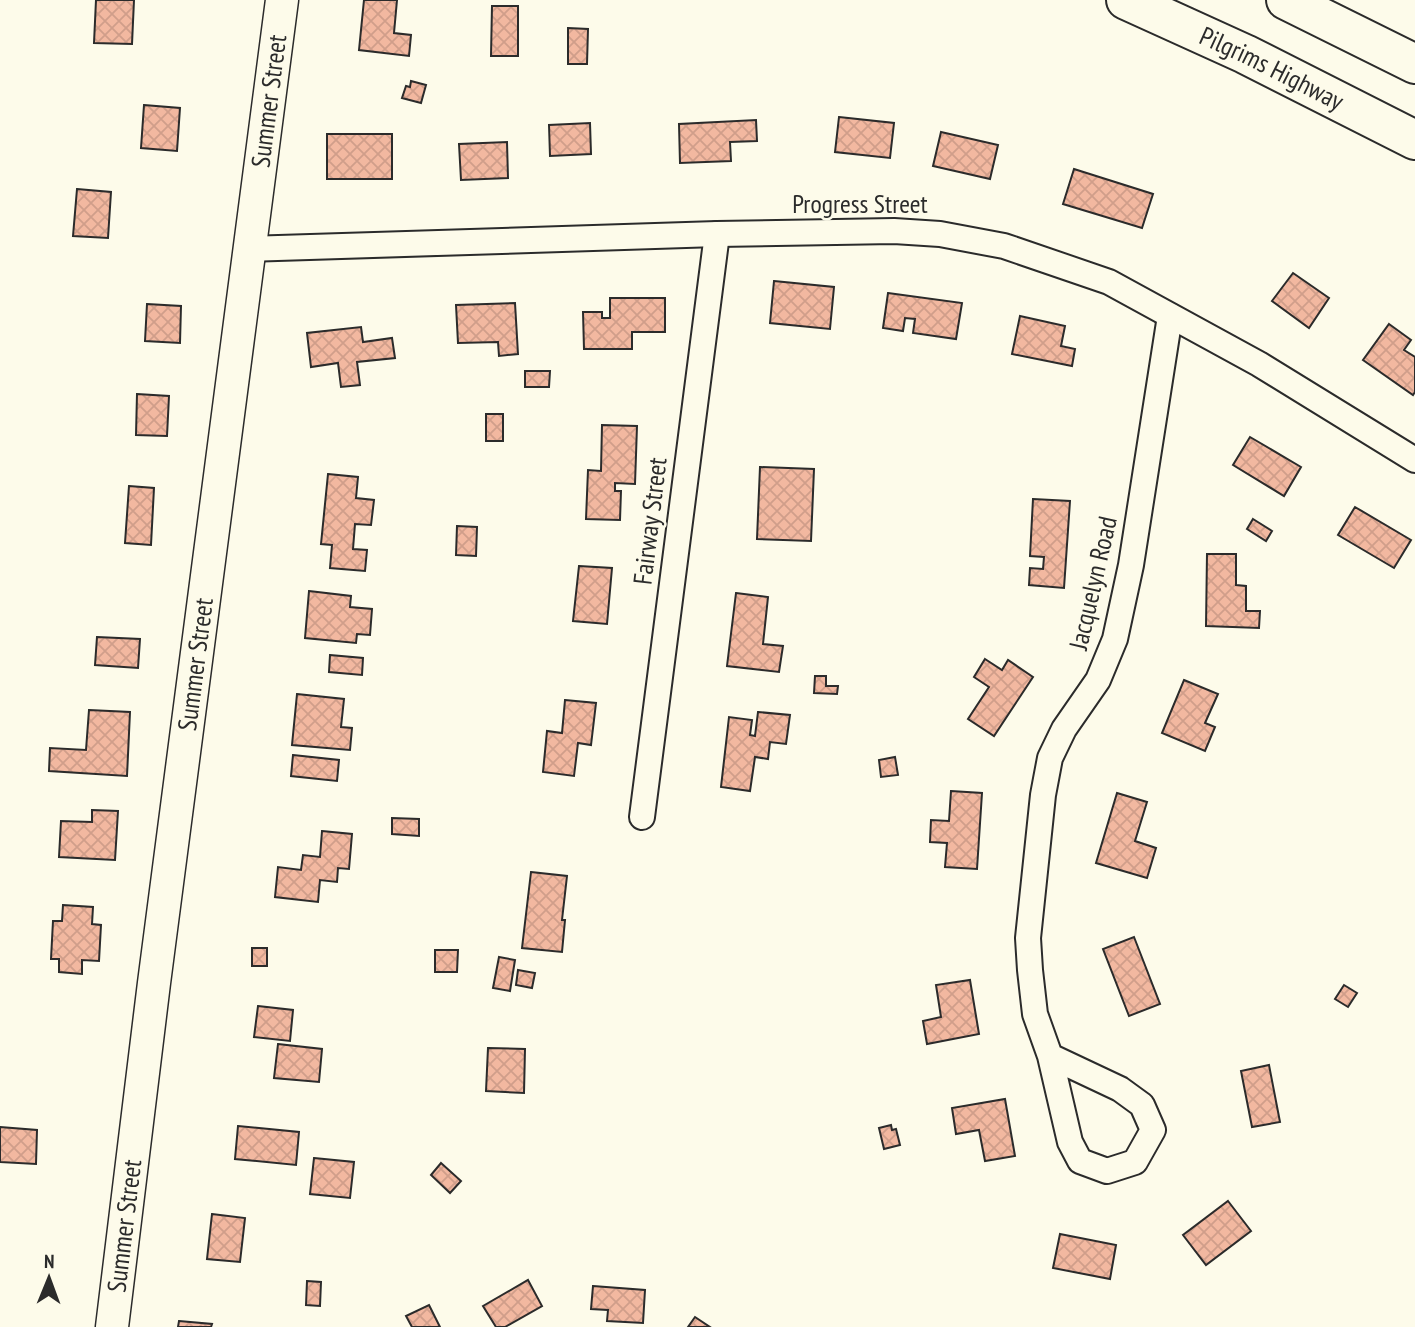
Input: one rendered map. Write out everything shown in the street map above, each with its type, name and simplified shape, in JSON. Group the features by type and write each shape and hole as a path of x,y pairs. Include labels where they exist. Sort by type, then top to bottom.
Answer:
{"highway":[{"name":"Pilgrims Highway","path":"1126,0 1255,60 1415,140"},
{"path":"1286,0 1415,64"}],"street":[{"name":"Summer Street","path":"112,1327 282,0"},
{"name":"Progress Street","path":"249,249 718,234 940,234 1003,246 1109,282 1259,364 1415,460"},
{"name":"Fairway Street","path":"642,817 718,234"},
{"name":"Jacquelyn Road","path":"1050,1056 1120,1089 1142,1105 1153,1130 1135,1162 1107,1171 1080,1161 1070,1142 1050,1056 1035,1014 1028,938 1050,758 1064,729 1098,680 1115,639 1131,565 1170,316"}],"building":[{"path":"96,0 134,0 132,44 94,43"},
{"path":"364,0 397,0 394,33 411,35 409,56 359,50"},
{"path":"492,6 518,6 518,56 491,56"},
{"path":"568,28 588,29 587,64 568,64"},
{"path":"411,81 426,85 421,103 402,98"},
{"path":"144,105 180,108 177,151 141,148"},
{"path":"839,117 894,123 890,158 835,152"},
{"path":"756,120 757,141 730,142 731,161 680,163 679,124"},
{"path":"590,123 591,154 550,156 549,125"},
{"path":"941,132 998,145 990,179 933,166"},
{"path":"327,134 392,134 392,179 327,179"},
{"path":"507,142 508,178 461,180 459,144"},
{"path":"1074,169 1153,194 1142,228 1063,204"},
{"path":"77,189 111,192 108,238 73,236"},
{"path":"1293,273 1329,298 1309,328 1272,301"},
{"path":"774,281 834,287 830,329 770,323"},
{"path":"888,293 962,303 956,339 913,333 915,319 905,318 903,331 883,328"},
{"path":"610,298 665,298 665,332 632,332 632,349 584,349 583,312 602,312 602,318 610,318"},
{"path":"515,303 518,354 499,356 498,342 458,343 456,305"},
{"path":"147,304 181,306 180,343 145,341"},
{"path":"1020,316 1065,326 1061,346 1075,349 1072,366 1012,354"},
{"path":"1389,324 1411,340 1404,350 1415,357 1413,395 1363,360"},
{"path":"361,327 363,342 392,338 395,358 357,362 360,385 341,387 338,363 311,367 307,333"},
{"path":"525,371 550,371 549,387 525,387"},
{"path":"137,394 169,396 167,436 136,435"},
{"path":"486,414 503,414 503,441 486,441"},
{"path":"602,425 637,426 635,484 615,483 615,491 621,491 620,520 586,519 588,470 601,471"},
{"path":"1250,437 1301,467 1284,496 1233,465"},
{"path":"760,467 814,469 811,541 757,539"},
{"path":"328,474 358,477 356,498 374,500 371,525 355,524 353,549 367,550 365,571 330,568 332,545 321,544"},
{"path":"129,486 154,488 151,545 125,543"},
{"path":"1033,499 1070,501 1064,588 1029,585 1030,568 1043,569 1044,557 1030,556"},
{"path":"1355,507 1411,540 1394,568 1338,535"},
{"path":"1253,519 1272,531 1266,541 1247,529"},
{"path":"457,526 477,527 476,556 456,555"},
{"path":"1207,554 1236,554 1236,585 1246,586 1246,611 1260,611 1259,628 1206,626"},
{"path":"579,566 612,568 607,624 573,621"},
{"path":"309,591 351,596 350,607 372,609 370,635 357,634 356,643 305,638"},
{"path":"736,593 768,597 763,644 783,646 779,672 727,666"},
{"path":"97,637 140,639 138,668 95,665"},
{"path":"330,655 363,658 362,675 329,672"},
{"path":"985,659 1002,670 1008,660 1033,677 994,736 968,719 989,687 974,677"},
{"path":"815,676 826,676 826,686 838,686 837,694 814,693"},
{"path":"1184,680 1218,694 1205,723 1215,727 1205,751 1162,733"},
{"path":"297,694 344,699 341,727 352,728 350,750 292,745"},
{"path":"565,700 596,703 591,745 578,743 574,776 543,772 547,731 562,733"},
{"path":"89,710 130,712 127,776 49,771 50,748 86,750"},
{"path":"758,712 790,715 786,744 770,742 768,759 755,757 750,791 721,787 729,717 752,720 750,735 755,736"},
{"path":"293,755 339,760 337,781 291,776"},
{"path":"895,757 898,775 881,777 879,760"},
{"path":"951,791 982,793 977,869 945,867 947,843 930,842 931,820 949,821"},
{"path":"1117,793 1147,802 1135,841 1156,848 1147,878 1096,863"},
{"path":"92,810 118,811 115,860 59,857 61,821 92,822"},
{"path":"392,818 419,819 419,836 392,834"},
{"path":"322,831 352,834 349,869 338,868 337,882 320,880 318,902 275,897 278,867 301,870 303,855 320,857"},
{"path":"531,872 567,876 562,920 565,920 562,952 522,948"},
{"path":"63,905 93,907 92,924 101,925 99,961 82,960 82,974 59,972 59,959 51,959 53,921 62,921"},
{"path":"1134,937 1160,1004 1129,1016 1103,949"},
{"path":"252,948 267,948 267,966 252,966"},
{"path":"435,950 458,950 457,972 435,972"},
{"path":"499,957 515,960 510,991 493,988"},
{"path":"518,970 535,973 532,988 516,985"},
{"path":"970,980 979,1034 927,1044 923,1021 941,1017 936,985"},
{"path":"1344,985 1357,993 1348,1007 1335,999"},
{"path":"258,1006 293,1010 290,1041 254,1037"},
{"path":"278,1044 322,1049 319,1082 274,1078"},
{"path":"488,1048 525,1049 524,1093 486,1091"},
{"path":"1269,1065 1280,1122 1252,1127 1241,1071"},
{"path":"1005,1099 1015,1156 985,1161 979,1130 956,1134 952,1108"},
{"path":"891,1125 892,1130 896,1129 900,1145 884,1149 879,1128"},
{"path":"238,1126 299,1132 296,1165 235,1159"},
{"path":"0,1127 37,1130 36,1164 0,1162"},
{"path":"314,1158 354,1162 350,1198 310,1194"},
{"path":"441,1163 461,1181 450,1193 431,1175"},
{"path":"1228,1201 1251,1231 1206,1265 1183,1235"},
{"path":"212,1214 245,1218 240,1262 207,1259"},
{"path":"1060,1234 1116,1245 1110,1279 1053,1268"},
{"path":"528,1280 542,1306 505,1327 496,1327 483,1306"},
{"path":"307,1281 321,1282 320,1306 306,1305"},
{"path":"593,1286 645,1290 643,1323 607,1321 608,1310 591,1309"},
{"path":"429,1305 440,1327 412,1327 406,1316"},
{"path":"695,1317 710,1327 688,1327"},
{"path":"179,1321 212,1324 211,1327 178,1327"}]}
